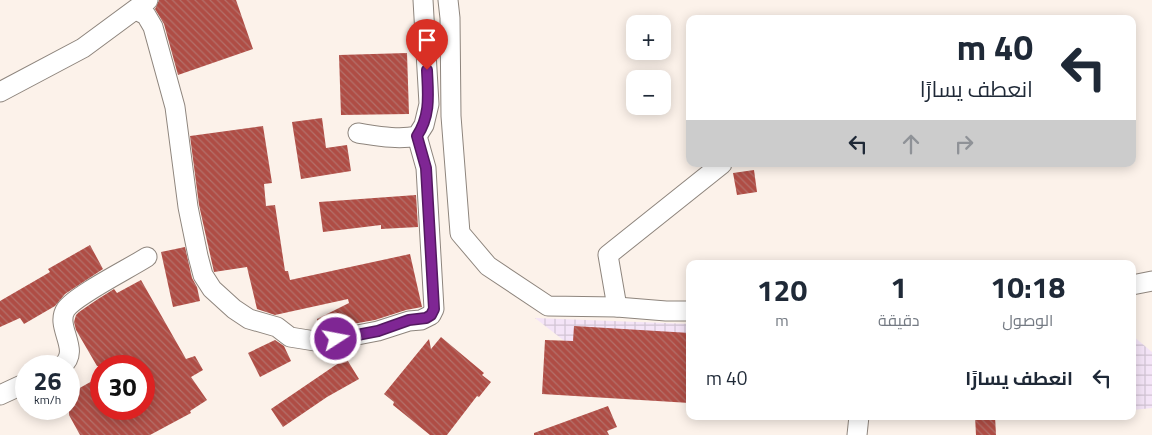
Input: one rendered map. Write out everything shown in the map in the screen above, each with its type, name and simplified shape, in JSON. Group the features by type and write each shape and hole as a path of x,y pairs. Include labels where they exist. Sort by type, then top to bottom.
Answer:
{"street":[{"path":"358,133 400,139 417,136 424,125 428,104 423,0"},
{"path":"448,0 450,18 451,116 460,233 488,266 548,306 686,311"},
{"path":"0,92 83,48 142,5 153,27 175,107 188,207 202,275 212,289 234,309 249,319 277,327 290,337 321,342 378,331 409,320 426,318 431,315 434,309 426,168 417,136"},
{"path":"617,307 608,255 718,167"},
{"path":"70,355 63,317 66,310 72,303 147,257"},
{"path":"1136,284 1152,281"},
{"path":"0,394 15,388"},
{"path":"858,435 859,420"}],"shaded area":[{"path":"535,318 686,324 686,400 631,393"},
{"path":"1136,339 1152,352 1152,408 1136,410"}],"building":[{"path":"159,0 236,0 253,49 178,75 164,24 155,9"},
{"path":"407,53 409,114 341,115 339,55"},
{"path":"322,118 326,148 347,145 351,171 301,179 292,122"},
{"path":"263,126 272,183 264,184 266,206 275,205 285,271 288,271 290,280 410,254 422,307 375,320 319,330 317,319 349,303 348,299 275,315 257,309 247,267 214,272 199,205 190,136"},
{"path":"754,170 757,192 737,195 733,173"},
{"path":"416,195 418,227 381,229 381,225 323,232 319,202"},
{"path":"90,245 103,269 65,294 55,306 24,324 20,318 0,327 0,301 50,272 48,269"},
{"path":"185,247 192,278 197,287 200,301 173,307 161,252"},
{"path":"141,280 186,359 195,356 203,370 191,377 207,400 190,411 191,413 150,435 80,435 72,420 80,420 80,388 90,382 90,420 155,420 155,355 91,355 76,330 74,322 79,312 114,289 117,293"},
{"path":"574,326 686,333 686,403 542,394 545,340 573,341"},
{"path":"441,337 484,373 482,375 491,382 479,397 477,396 447,435 430,435 393,405 394,402 384,394 429,339 431,349"},
{"path":"275,340 284,346 291,361 260,377 248,353"},
{"path":"346,358 359,379 327,397 283,427 271,409"},
{"path":"608,406 617,427 607,431 609,435 534,435 534,433"},
{"path":"975,420 995,420 996,435 976,435"}],"route":[{"path":"336,339 378,331 409,320 421,320 431,315 434,309 426,168 417,136 424,125 428,104 427,70"}]}
